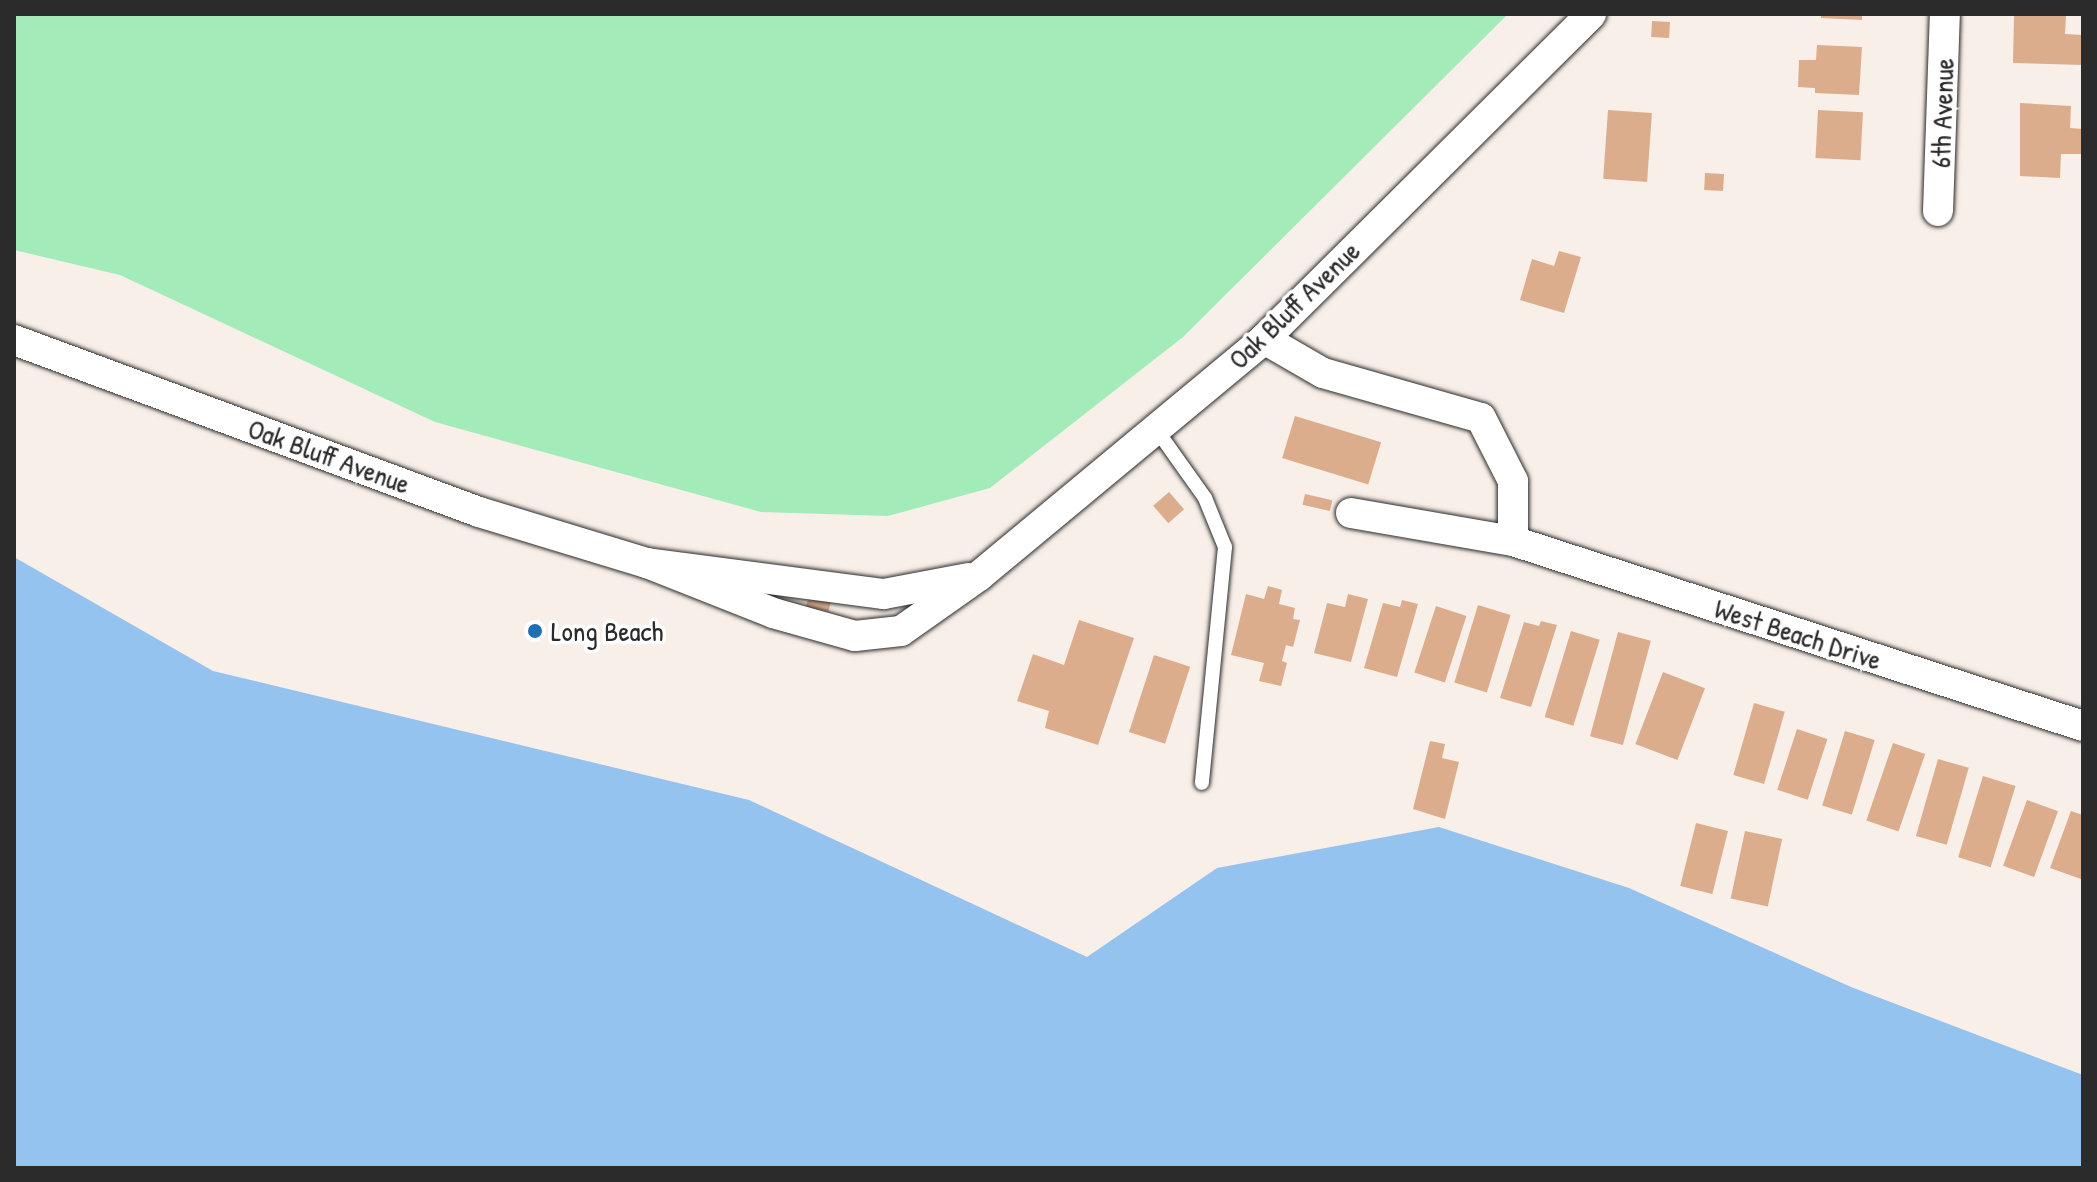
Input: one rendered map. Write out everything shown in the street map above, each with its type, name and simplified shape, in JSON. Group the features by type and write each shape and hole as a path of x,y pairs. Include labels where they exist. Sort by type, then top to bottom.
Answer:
{"street":[{"name":"Oak Bluff Avenue","path":"14,340 479,512 647,563 773,613 855,636 901,631 979,576 1264,339 1591,14"},
{"name":"6th Avenue","path":"1938,211 1945,14"},
{"path":"1264,339 1323,373 1481,418 1513,481 1513,541"},
{"name":"West Beach Drive","path":"1351,513 1513,541 2083,726"},
{"name":"Oak Bluff Avenue","path":"647,563 884,594 979,576"}],"lane":[{"path":"1156,429 1205,498 1225,547 1202,783"}],"green space":[{"path":"14,14 1508,14 1183,337 990,488 888,516 761,512 435,422 120,275 14,250"}],"water":[{"path":"14,557 213,671 749,800 1087,957 1217,868 1439,827 1629,888 1851,987 2083,1075 2083,1168 14,1168"}],"building":[{"path":"1821,14 1862,14 1862,20 1821,18"},
{"path":"2014,14 2066,15 2065,34 2083,35 2083,65 2013,63"},
{"path":"1652,21 1670,22 1669,38 1651,37"},
{"path":"1817,45 1862,47 1859,95 1815,93 1815,88 1798,87 1799,60 1816,60"},
{"path":"2020,103 2071,106 2070,128 2083,129 2082,154 2061,154 2060,178 2020,176"},
{"path":"1608,110 1652,113 1647,182 1603,179"},
{"path":"1818,110 1863,112 1860,160 1815,158"},
{"path":"1705,173 1724,174 1723,191 1704,190"},
{"path":"1559,251 1581,257 1564,313 1520,300 1532,259 1554,266"},
{"path":"1295,416 1381,442 1368,484 1282,458"},
{"path":"1169,492 1184,509 1168,523 1153,506"},
{"path":"1305,494 1332,500 1330,511 1303,505"},
{"path":"1268,586 1282,590 1279,604 1295,608 1293,619 1300,620 1293,647 1286,645 1282,661 1287,663 1281,686 1259,681 1264,663 1231,655 1246,594 1264,599"},
{"path":"809,594 831,599 828,612 806,607"},
{"path":"1348,594 1368,599 1351,662 1314,653 1327,603 1345,607"},
{"path":"1402,600 1418,604 1397,677 1364,668 1383,603 1400,607"},
{"path":"1478,605 1511,615 1487,692 1454,682"},
{"path":"1436,606 1466,616 1445,682 1414,673"},
{"path":"1079,620 1134,638 1098,745 1045,728 1049,711 1017,701 1033,654 1064,665"},
{"path":"1541,621 1557,625 1531,707 1500,698 1524,622 1539,626"},
{"path":"1571,631 1600,640 1573,726 1545,717"},
{"path":"1618,632 1651,641 1623,745 1590,736"},
{"path":"1154,655 1190,667 1165,744 1129,732"},
{"path":"1663,672 1705,688 1677,760 1635,744"},
{"path":"1754,703 1785,712 1764,784 1733,775"},
{"path":"1797,729 1827,739 1808,800 1777,790"},
{"path":"1845,731 1875,740 1852,815 1822,806"},
{"path":"1430,741 1445,744 1442,758 1459,762 1445,819 1413,809"},
{"path":"1893,743 1925,754 1898,832 1866,821"},
{"path":"1938,759 1969,768 1947,845 1916,836"},
{"path":"1983,776 2016,786 1991,867 1958,857"},
{"path":"2027,800 2058,811 2034,877 2003,866"},
{"path":"2071,811 2083,815 2081,879 2050,868"},
{"path":"1696,823 1728,831 1712,894 1680,886"},
{"path":"1745,831 1782,839 1768,906 1731,898"}],"place":[{"name":"Long Beach","path":"535,631"}]}
